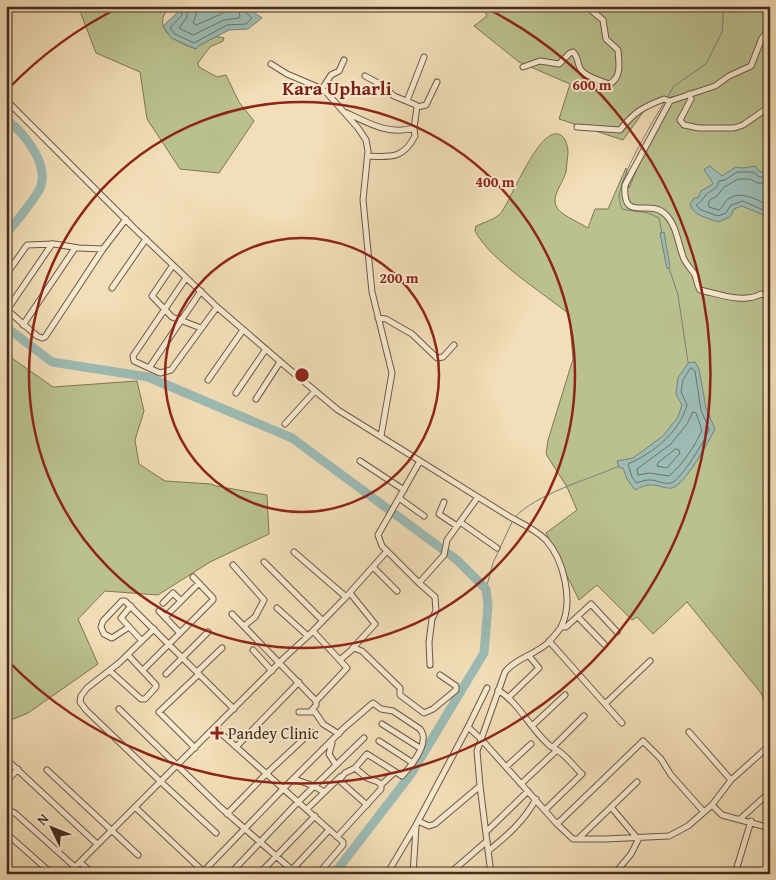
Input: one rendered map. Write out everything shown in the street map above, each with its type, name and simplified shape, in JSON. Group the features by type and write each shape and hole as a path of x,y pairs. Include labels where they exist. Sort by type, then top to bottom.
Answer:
{"street":[{"path":"6,15 13,6"},
{"path":"523,66 538,62 559,64 573,52 576,55 580,69 584,73 609,84 615,80 619,74 618,50 606,39 603,20 586,6"},
{"path":"577,126 620,130 630,116 648,105 664,99 670,101 715,86 729,76 751,66 762,38 770,29"},
{"path":"407,102 424,57"},
{"path":"322,89 330,75 339,71 344,60"},
{"path":"271,64 286,74 322,89 344,112 366,140 368,156 363,200 372,292 392,377 381,436"},
{"path":"365,76 380,84 394,96 417,107 426,106 437,82"},
{"path":"689,94 691,99 680,120 684,125 699,128 734,128 743,125 766,109 770,109"},
{"path":"6,100 186,278 243,330 315,391 337,408 420,461 510,517 538,532 554,551 559,562 567,598 561,627 549,641 529,656 518,660 509,667 502,678 477,751 491,874"},
{"path":"670,101 625,186 624,199 628,204 635,207 664,212 672,224 682,254 694,274 700,290 743,299 756,297 761,294 770,297"},
{"path":"368,156 393,156 402,153 410,145 415,136 414,128 417,107"},
{"path":"344,112 386,130 400,131 414,128"},
{"path":"52,244 7,310 38,337 42,338 46,335 103,249 126,220"},
{"path":"112,288 146,239"},
{"path":"6,275 26,246 52,244 75,248 103,249"},
{"path":"23,325 75,248"},
{"path":"173,265 152,295 172,317 201,328"},
{"path":"186,278 133,358 134,361 162,373 171,370 217,307"},
{"path":"149,368 201,291"},
{"path":"378,318 386,319 412,334 437,358 443,357 454,345"},
{"path":"208,380 243,330"},
{"path":"236,393 266,349"},
{"path":"256,399 280,362"},
{"path":"285,424 315,391"},
{"path":"360,461 404,490"},
{"path":"420,461 378,535 380,542 387,552 435,597 436,611 432,621 429,642 430,665"},
{"path":"419,583 444,554 447,540 478,497"},
{"path":"398,501 424,516"},
{"path":"444,502 439,514 497,548"},
{"path":"294,552 348,595 375,624 341,659"},
{"path":"68,874 323,621 387,552"},
{"path":"264,562 323,621"},
{"path":"233,565 264,600 255,617 244,626"},
{"path":"373,567 397,592"},
{"path":"143,670 214,599 193,577"},
{"path":"165,617 199,583"},
{"path":"163,603 173,593 181,601"},
{"path":"129,627 112,638 104,634 100,627 103,621 124,600 234,709"},
{"path":"561,627 566,627 592,604 617,632"},
{"path":"131,606 121,618 142,641"},
{"path":"278,608 308,636"},
{"path":"159,611 180,633"},
{"path":"232,614 316,700"},
{"path":"578,617 604,644"},
{"path":"154,629 110,671 84,691 80,702 160,782 216,833"},
{"path":"311,711 316,705 316,700 347,669 341,659 313,631"},
{"path":"166,674 208,632"},
{"path":"549,641 622,723"},
{"path":"195,748 159,712 222,648"},
{"path":"352,649 356,648 362,652 400,688 400,694 423,713 431,711 456,690 456,686 440,675"},
{"path":"253,650 272,670"},
{"path":"110,671 142,700 145,699 157,686 128,655"},
{"path":"509,697 539,668 529,656"},
{"path":"606,704 650,661"},
{"path":"236,746 299,682"},
{"path":"387,874 417,823 468,727 486,688"},
{"path":"498,690 509,697 547,744 582,774 545,810"},
{"path":"532,726 565,695"},
{"path":"135,807 203,873 294,778 373,704 383,709 391,710 422,730 424,739 413,763 402,776 367,754 355,768 340,777 307,809"},
{"path":"119,708 227,814 276,856 290,872 329,830"},
{"path":"299,712 311,711 318,714 322,724 339,734"},
{"path":"521,784 584,716"},
{"path":"382,724 420,748"},
{"path":"468,727 481,739 556,824 569,836 578,839 638,838 671,835 688,826 712,805 731,780 770,745"},
{"path":"215,728 307,809 344,845 318,874"},
{"path":"227,814 311,732"},
{"path":"688,732 731,780"},
{"path":"230,874 298,802 364,738"},
{"path":"333,740 329,753 336,765"},
{"path":"379,741 413,763"},
{"path":"556,824 643,741 656,753 671,775 704,812"},
{"path":"506,767 531,744"},
{"path":"6,759 97,844"},
{"path":"355,768 367,778 381,785"},
{"path":"8,778 18,770"},
{"path":"47,770 138,855"},
{"path":"337,837 378,793 381,785 395,772"},
{"path":"340,777 341,782 367,805"},
{"path":"294,778 324,792"},
{"path":"578,839 637,782"},
{"path":"417,823 429,826 435,824 480,786"},
{"path":"486,832 528,791"},
{"path":"740,819 770,792"},
{"path":"488,851 519,824 536,800"},
{"path":"712,805 722,815 770,828"},
{"path":"611,807 638,838"},
{"path":"6,816 11,812 16,814 75,867"},
{"path":"259,874 314,816"},
{"path":"738,874 736,867 751,822"},
{"path":"413,874 417,823"},
{"path":"6,833 50,872"},
{"path":"616,874 629,856 638,838"},
{"path":"449,874 487,840"},
{"path":"80,862 93,874"}],"green space":[{"path":"78,6 172,6 164,15 163,22 164,28 172,38 196,49 209,39 224,38 223,41 210,47 198,63 199,67 217,77 226,75 239,102 254,121 219,173 180,169 147,119 140,72 96,53"},
{"path":"482,6 770,6 770,715 761,693 687,602 653,634 637,617 632,620 597,585 579,600 546,533 577,510 567,487 546,454 548,440 573,359 569,314 505,265 493,254 475,231 476,226 500,214 536,151 545,140 554,134 563,137 568,153 566,172 556,193 555,204 562,213 588,228 595,209 608,209 626,168 629,188 641,159 675,96 649,104 623,140 559,119 570,84 519,62 474,26 487,16"},
{"path":"6,354 53,387 137,381 144,411 135,440 139,464 165,481 211,484 267,495 269,534 210,562 158,595 105,591 78,619 98,664 28,713 6,722"}],"water":[{"path":"176,6 207,6 217,8 245,6 262,18 248,29 229,30 196,49 171,38 163,26 177,13"},
{"path":"710,166 722,176 736,167 755,166 760,172 770,170 770,218 742,206 734,209 730,217 718,222 701,216 694,211 690,204 694,198 698,198 701,191 713,184 704,169"},
{"path":"664,232 670,267 667,269 660,233"},
{"path":"695,362 699,369 706,408 715,429 696,462 677,485 669,488 647,485 635,490 627,479 623,468 619,468 617,461 633,458 663,436 678,417 682,405 676,394 678,378 688,363"}],"waterway":[{"path":"667,98 674,86 706,64 722,32 724,6"},
{"path":"662,233 659,218 644,212 622,209 619,198 620,189 630,163 665,101"},
{"path":"6,119 20,132 33,149 41,167 42,177 41,186 35,196 6,234"},
{"path":"669,268 678,295 688,362"},
{"path":"6,327 52,362 148,377 292,438 457,560 486,589 488,605 484,653 411,774 334,874"},
{"path":"514,518 524,509 549,494 619,466"},
{"path":"486,589 493,563 512,522"}],"place":[{"name":"Pandey Clinic","path":"217,733"}],"district":[{"name":"Kara Upharli","path":"337,88"}]}
